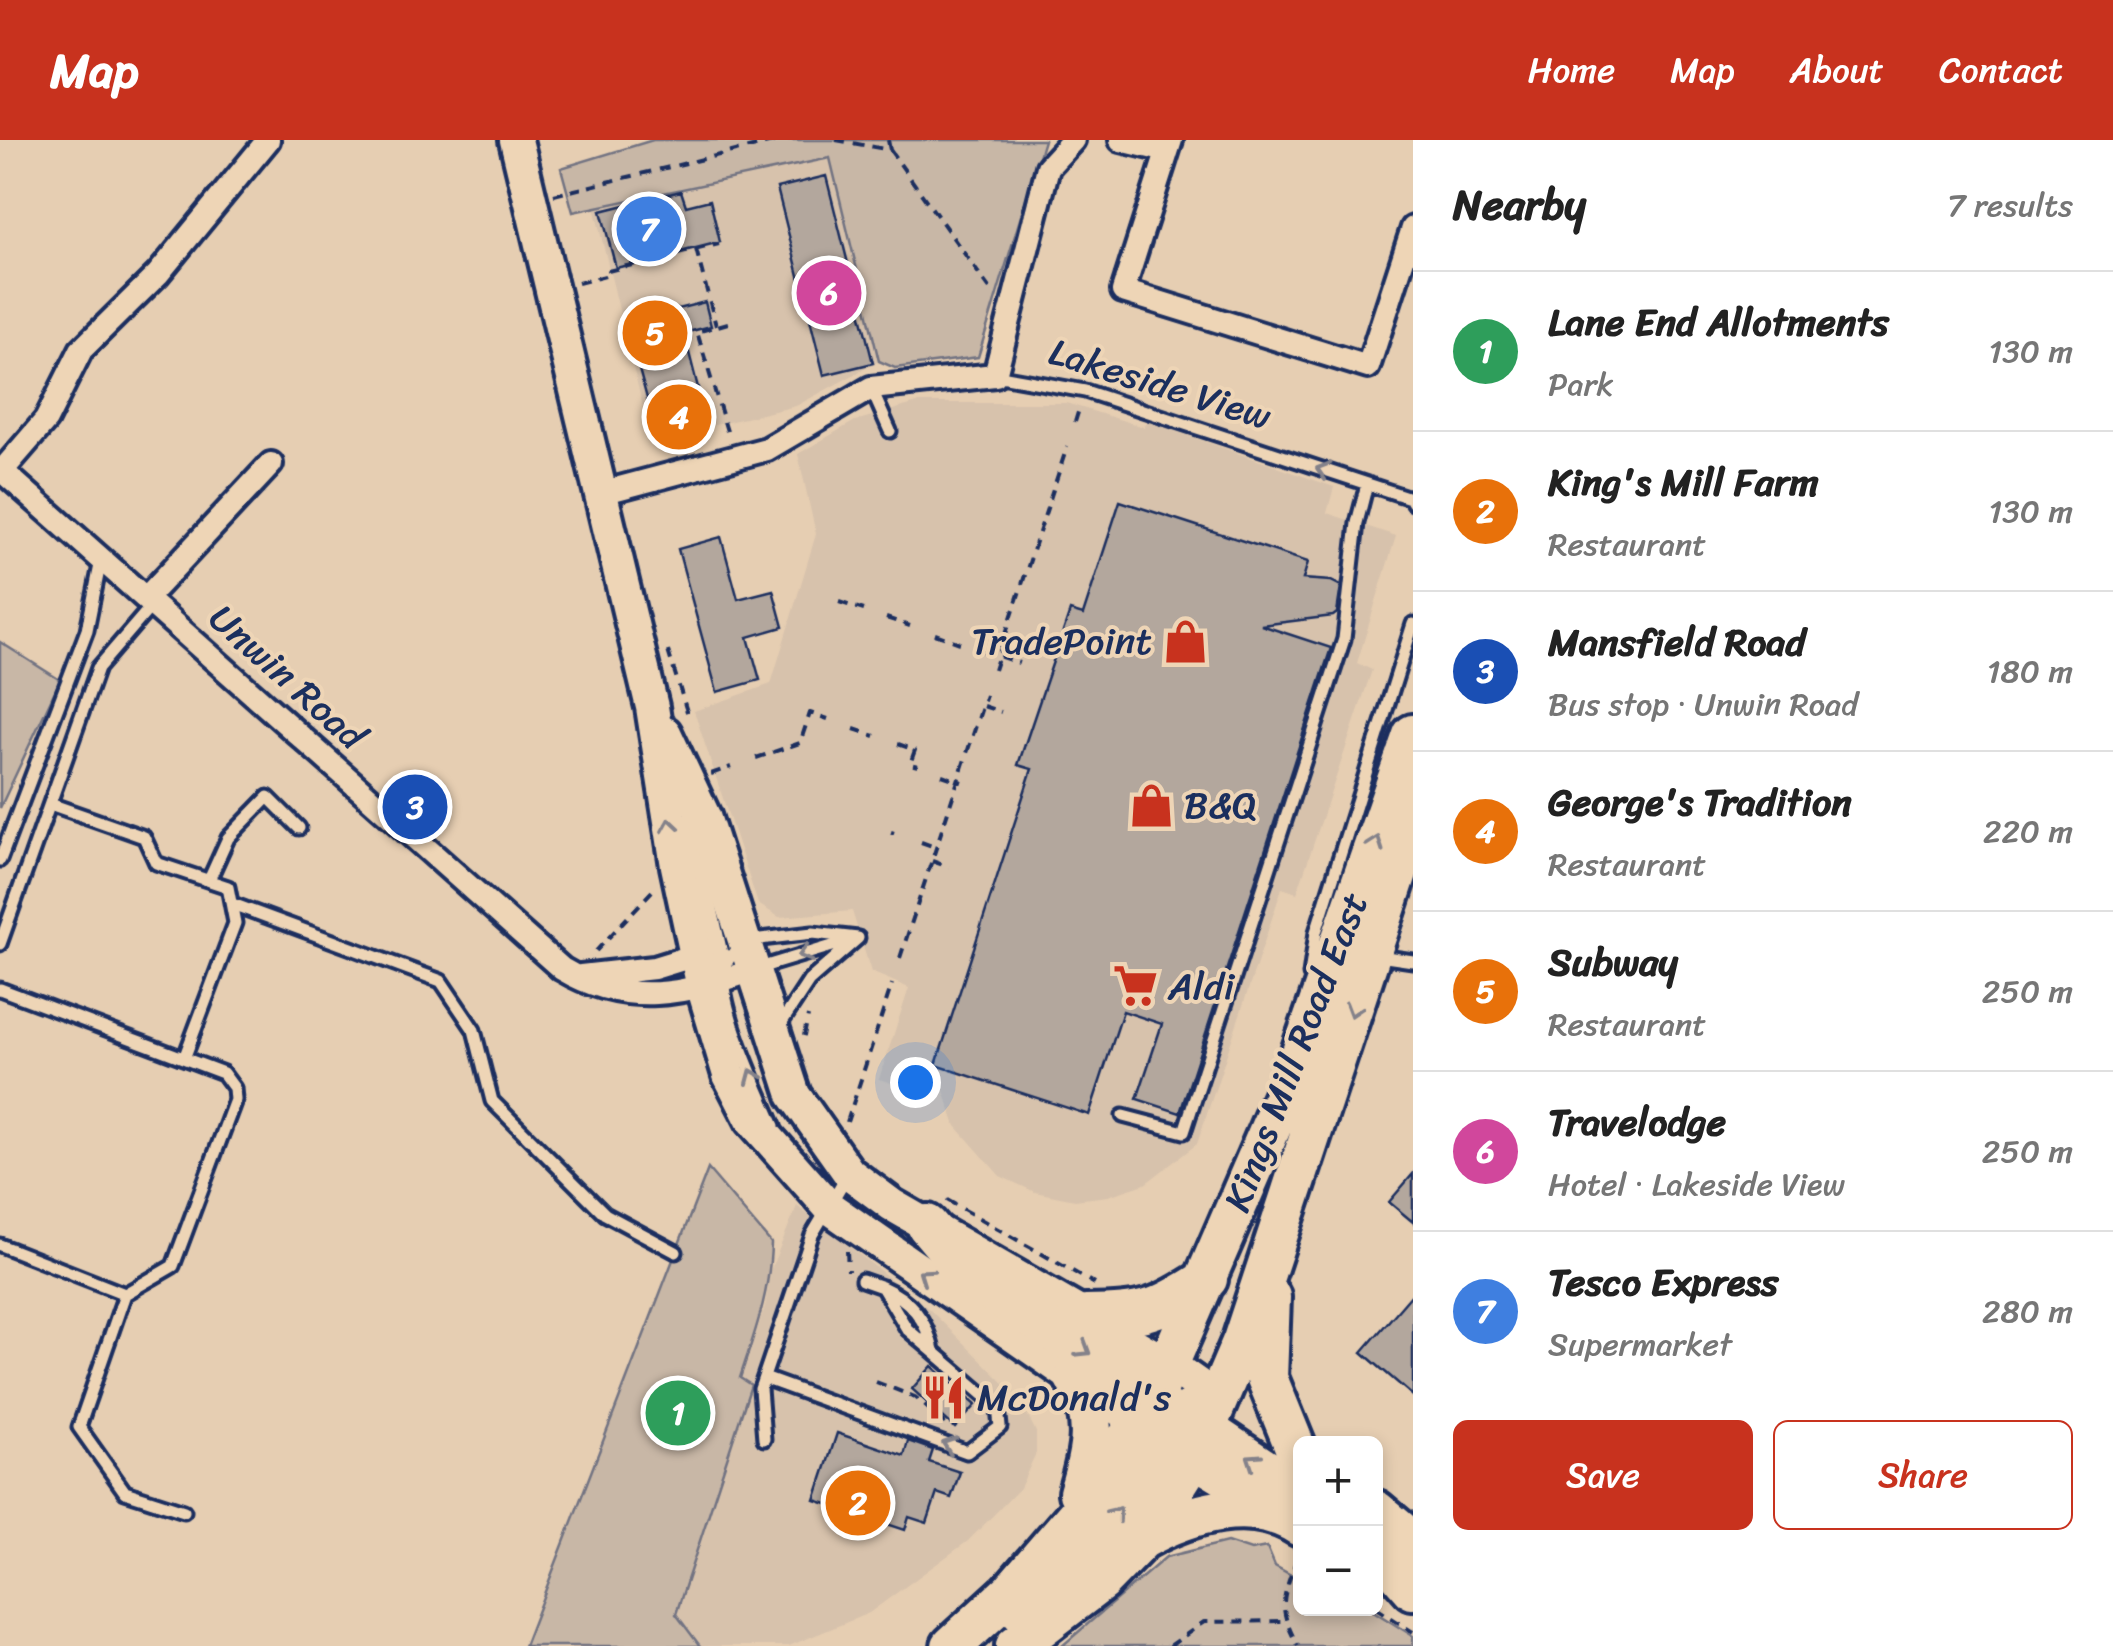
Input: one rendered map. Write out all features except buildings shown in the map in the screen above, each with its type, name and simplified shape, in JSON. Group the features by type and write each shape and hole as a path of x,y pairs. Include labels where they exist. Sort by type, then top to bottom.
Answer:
{"highway":[{"name":"Kings Mill Road East","path":"1180,1412 1206,1279 1298,1064 1413,735"},
{"name":"Kings Mill Road East","path":"1180,1412 1243,1340 1329,1090 1413,824"},
{"path":"1142,1538 1180,1412 1288,1142 1329,1090"},
{"path":"936,1212 975,1282 1180,1412 1293,1520"},
{"path":"1271,1252 1267,1378 1293,1438"},
{"path":"1097,1304 1140,1315 1159,1309 1206,1279"},
{"path":"1069,1526 1093,1445 1088,1404 1074,1392"},
{"path":"1180,1412 1293,1447"},
{"path":"954,1644 1011,1592 1180,1412"},
{"path":"954,1644 1021,1613 1060,1580 1105,1528 1180,1412"},
{"path":"1016,1646 1101,1580 1142,1538 1180,1518 1210,1510 1293,1523"},
{"path":"1383,1518 1413,1542"},
{"path":"1383,1555 1413,1590"},
{"path":"1383,1579 1413,1598"}],"main road":[{"path":"516,140 652,707 676,866 723,964 788,1042 809,1121 849,1172 936,1212 1097,1304 1180,1412"},
{"path":"652,707 698,779 723,964 730,1075 752,1120 830,1208 1074,1392 1180,1412"}],"street":[{"path":"1,470 46,420 81,350 158,274 268,140"},
{"path":"996,376 1048,167 1073,140"},
{"path":"1121,140 1169,146 1123,290 1368,367 1413,228"},
{"name":"Lakeside View","path":"601,493 766,449 871,388 996,376"},
{"path":"149,601 270,464"},
{"name":"Unwin Road","path":"1,470 573,976 616,992 654,997 723,964"},
{"path":"573,976 723,964"}],"lane":[{"name":"Lakeside View","path":"996,376 1085,390 1410,498 1413,503"},
{"path":"871,388 890,431"},
{"path":"1123,1116 1184,1132 1344,639 1356,523 1367,484"},
{"path":"0,860 86,630 102,560"},
{"path":"0,944 98,668 149,601"},
{"path":"1298,1064 1316,932 1413,624"},
{"path":"209,880 228,838 268,797 299,828"},
{"path":"50,804 144,837 156,863 228,887 235,905 235,923 185,1056"},
{"path":"235,905 440,980 474,1030 492,1101 605,1214 676,1252"},
{"path":"723,964 813,933 858,938"},
{"path":"723,964 858,938"},
{"path":"788,1042 808,982 858,938"},
{"path":"1370,955 1413,962"},
{"path":"0,989 185,1056 223,1073 234,1088 234,1100 173,1266 125,1294 79,1427 126,1492 184,1511"},
{"path":"764,1439 760,1388 812,1235 849,1172"},
{"path":"0,1245 125,1294"},
{"path":"764,1378 968,1452 1000,1427 998,1407 896,1314 882,1286 858,1281"}],"path":[{"path":"530,201 781,140"},
{"path":"836,140 890,150"},
{"path":"888,140 890,150 998,301 1012,310"},
{"path":"573,284 719,244"},
{"path":"696,249 716,326"},
{"path":"728,323 697,332 706,368 714,378 734,458"},
{"path":"1075,422 1082,402"},
{"path":"994,670 1067,447"},
{"path":"839,602 864,610"},
{"path":"886,618 910,626"},
{"path":"935,634 960,642"},
{"path":"668,650 690,721"},
{"path":"983,651 1019,662"},
{"path":"900,958 986,695"},
{"path":"983,706 1001,712"},
{"path":"756,758 800,743 810,713 828,720"},
{"path":"854,728 875,736"},
{"path":"898,744 914,750 910,764 918,766"},
{"path":"698,779 731,767"},
{"path":"942,775 960,781"},
{"path":"920,842 936,847"},
{"path":"932,861 949,868"},
{"path":"573,976 676,866"},
{"path":"843,1132 892,984"},
{"path":"788,1042 810,1011"},
{"path":"936,1212 1097,1304"},
{"path":"850,1242 845,1266 858,1281"},
{"path":"876,1382 914,1396 954,1432"},
{"path":"1010,1422 1010,1414 1074,1392"},
{"path":"1297,1526 1281,1603 1284,1621 1298,1646"},
{"path":"1383,1613 1413,1632"},
{"path":"1170,1646 1204,1622 1284,1621"}],"shaded area":[{"path":"653,140 1044,140 978,357 895,368 879,361 830,158 573,212 561,168"},
{"path":"831,158 879,361 796,406 651,440 594,207"},
{"path":"917,403 1066,403 1144,427 1147,421 1334,487 1327,513 1396,536 1357,663 1372,670 1297,893 1282,888 1197,1144 1145,1184 1108,1196 1075,1200 1035,1192 1000,1176 956,1126 936,1067 925,1094 879,1079 909,988 871,972 852,911 779,917 758,904 694,711 771,684 816,534 798,454 855,421"},
{"path":"0,642 60,680 0,808"},
{"path":"708,1169 771,1243 765,1295 740,1378 751,1385 676,1614 700,1646 524,1646"},
{"path":"797,1206 929,1309 1019,1398 1036,1432 1036,1453 1020,1488 968,1541 869,1613 789,1646 700,1646 676,1614 750,1385 740,1379 765,1306 770,1271"},
{"path":"1227,1542 1251,1550 1267,1547 1275,1566 1293,1576 1293,1616 1381,1616 1413,1636 1413,1646 1062,1646 1166,1557"}],"place":[{"name":"Tesco Express","path":"649,229"},
{"name":"Travelodge","path":"829,293"},
{"name":"Subway","path":"655,333"},
{"name":"George's Tradition","path":"679,417"},
{"name":"TradePoint","path":"1185,641"},
{"name":"B&Q","path":"1151,805"},
{"name":"Mansfield Road","path":"415,807"},
{"name":"Aldi","path":"1135,986"},
{"name":"McDonald's","path":"944,1397"},
{"name":"Lane End Allotments","path":"678,1413"},
{"name":"King's Mill Farm","path":"858,1503"}]}
